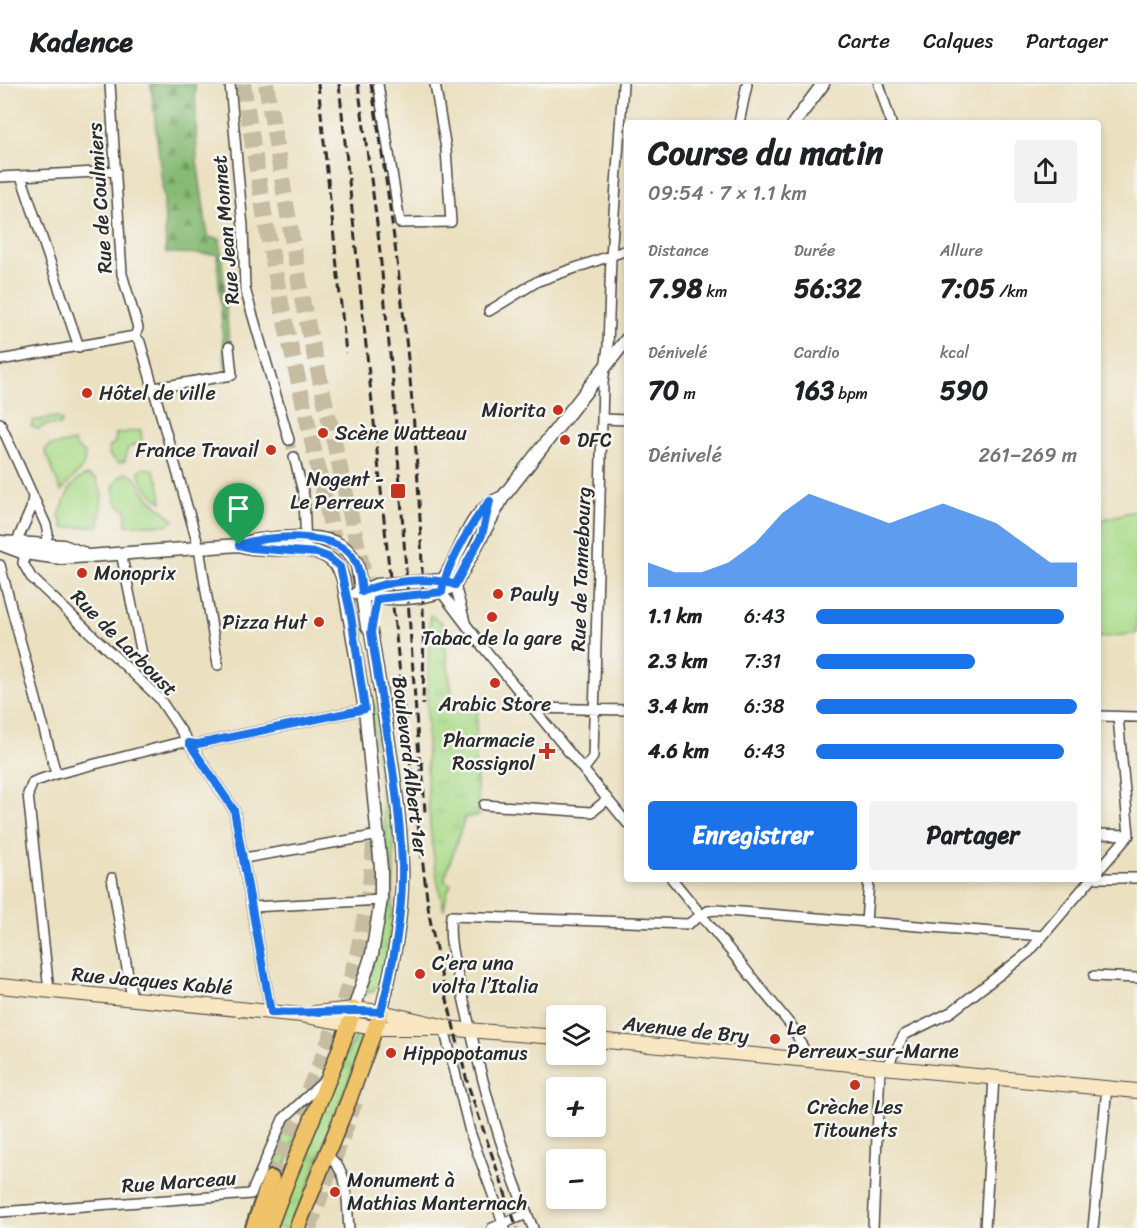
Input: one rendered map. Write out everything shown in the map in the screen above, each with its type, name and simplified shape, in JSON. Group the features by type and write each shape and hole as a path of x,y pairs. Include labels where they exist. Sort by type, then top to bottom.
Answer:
{"highway":[{"path":"254,1228 271,1179"}],"main road":[{"name":"Rue Jacques Kablé","path":"0,986 301,1015 351,1016"},
{"path":"297,1228 381,1012"},
{"path":"351,1016 381,1012 450,1028"},
{"path":"351,1016 375,1028 450,1028 546,1036"},
{"name":"Boulevard Albert 1er","path":"269,1228 284,1184 330,1076 351,1016"},
{"name":"Avenue de Bry","path":"606,1041 1137,1091"}],"street":[{"name":"Rue de Coulmiers","path":"110,84 122,274 138,328 135,336 140,342 154,388 199,548 218,664"},
{"name":"Rue Jean Monnet","path":"230,84 243,227 245,289 289,440"},
{"path":"378,84 400,223 451,222 446,149 435,84"},
{"name":"Rue de Tannebourg","path":"584,769 593,757 610,257 623,84"},
{"path":"740,120 747,84"},
{"path":"796,120 823,84"},
{"path":"879,84 890,120"},
{"path":"0,177 116,171"},
{"path":"21,176 79,347"},
{"path":"489,311 538,281 624,251"},
{"path":"0,360 135,336"},
{"path":"465,621 455,585 503,496 624,343"},
{"path":"154,388 232,375 229,347"},
{"path":"603,419 624,420"},
{"path":"0,423 46,525 48,534 43,550"},
{"path":"0,543 43,550 63,546 86,554 239,545 251,548 305,544 304,496 294,457"},
{"path":"21,547 33,494"},
{"path":"443,586 472,523 490,501 503,496"},
{"path":"482,535 490,501"},
{"name":"Boulevard Albert 1er","path":"305,544 323,539 338,544 357,564 371,632 400,834 402,868 394,959 381,1012"},
{"name":"Boulevard Albert 1er","path":"305,544 335,562 340,567 344,579 365,709 380,835 381,900 372,954 351,1016"},
{"name":"Rue de Larboust","path":"21,547 23,563 31,577 159,698 234,810 271,1012"},
{"path":"121,553 142,659"},
{"path":"0,565 56,774"},
{"path":"347,596 376,585 455,585"},
{"path":"362,592 377,599 443,586"},
{"path":"443,586 465,621 624,819"},
{"name":"Boulevard Albert 1er","path":"371,632 377,599"},
{"path":"533,708 624,710"},
{"path":"49,991 28,794 33,782 181,742 198,744 365,709"},
{"path":"1101,716 1137,717"},
{"path":"1101,868 1129,835 1118,717"},
{"path":"484,805 592,812 608,799"},
{"path":"1101,834 1129,835"},
{"path":"244,858 380,835"},
{"path":"112,878 132,999"},
{"path":"1101,878 1137,878"},
{"path":"674,882 793,1028 810,1061"},
{"path":"866,923 869,882"},
{"path":"873,1228 883,1068 904,1035 951,1012 1029,952 1088,882"},
{"path":"252,907 381,900"},
{"path":"533,1228 494,1121 470,1030 452,951 449,928 451,916 688,924 716,910 1043,936"},
{"path":"1094,976 1137,978"},
{"path":"450,1028 470,1131 504,1226"},
{"name":"Rue Marceau","path":"0,1212 251,1194 283,1119 330,1076"},
{"path":"985,1228 994,1077"},
{"path":"1093,1228 1107,1088"},
{"path":"327,1155 338,1162 344,1172 349,1228"},
{"path":"492,1228 504,1226 527,1214"}],"green space":[{"path":"151,84 195,84 197,161 208,237 220,239 231,366 225,368 217,254 166,253 164,201"},
{"path":"57,417 62,421 60,425 46,425 38,429 31,426 33,421"},
{"path":"141,430 142,444 135,444 127,449 125,461 118,463 110,456 108,449 115,442 116,434"},
{"path":"74,442 77,448 85,453 83,467 61,491 45,451 49,446"},
{"path":"144,468 153,470 159,482 162,502 143,483 139,470"},
{"path":"126,473 135,477 148,497 174,520 166,525 126,525 126,510 117,504 113,487 120,476"},
{"path":"87,475 96,479 102,495 99,526 64,528 59,516 68,491 75,482"},
{"path":"1137,510 1137,633 1101,638 1101,520"},
{"path":"430,615 442,623 454,709 478,705 475,753 479,816 465,817 444,880 451,885 447,892 444,910 436,874 428,800"},
{"path":"369,692 377,712 387,768 394,861 391,922 382,987 375,987 373,992 365,993 386,859 386,835"},
{"path":"355,1036 365,1038 292,1228 275,1228 310,1137"},
{"path":"288,1124 299,1130 279,1182 266,1177"}],"tunnel":[{"path":"243,84 282,308 343,579"},
{"path":"266,84 303,304 365,579"},
{"path":"289,440 294,457"},
{"path":"271,1179 327,1047 346,993 365,915 375,830"},
{"path":"309,1228 355,1102"}],"railway":[{"path":"318,84 346,353"},
{"path":"339,84 401,684 429,914 468,1085 517,1228"},
{"path":"358,84 377,223 393,384 420,771"},
{"path":"371,84 394,238 411,393 421,549 423,705"},
{"path":"422,762 425,813"}],"place":[{"name":"Hôtel de ville","path":"87,393"},
{"name":"Miorita","path":"558,410"},
{"name":"Scène Watteau","path":"323,433"},
{"name":"DFC","path":"565,440"},
{"name":"France Travail","path":"271,450"},
{"name":"Nogent - Le Perreux","path":"398,491"},
{"name":"Monoprix","path":"82,573"},
{"name":"Pauly","path":"498,594"},
{"name":"Tabac de la gare","path":"492,617"},
{"name":"Pizza Hut","path":"319,622"},
{"name":"Arabic Store","path":"495,683"},
{"name":"Pharmacie Rossignol","path":"547,751"},
{"name":"C’era una volta l’Italia","path":"420,974"},
{"name":"Le Perreux-sur-Marne","path":"775,1039"},
{"name":"Hippopotamus","path":"391,1053"},
{"name":"Crèche Les Titounets","path":"855,1085"},
{"name":"Monument à Mathias Manternach","path":"335,1192"}],"route":[{"path":"239,545 251,548 306,550 328,557 340,567 351,616 365,709 198,744 189,743 234,810 271,1012 301,1015 354,1009 381,1012 394,959 401,901 402,868 400,834 371,632 377,599 442,592 443,580 472,523 490,501 490,509 482,527 482,535 455,585 443,580 376,585 362,592 357,564 352,556 338,544 323,539 289,539 252,540 239,545"}]}
